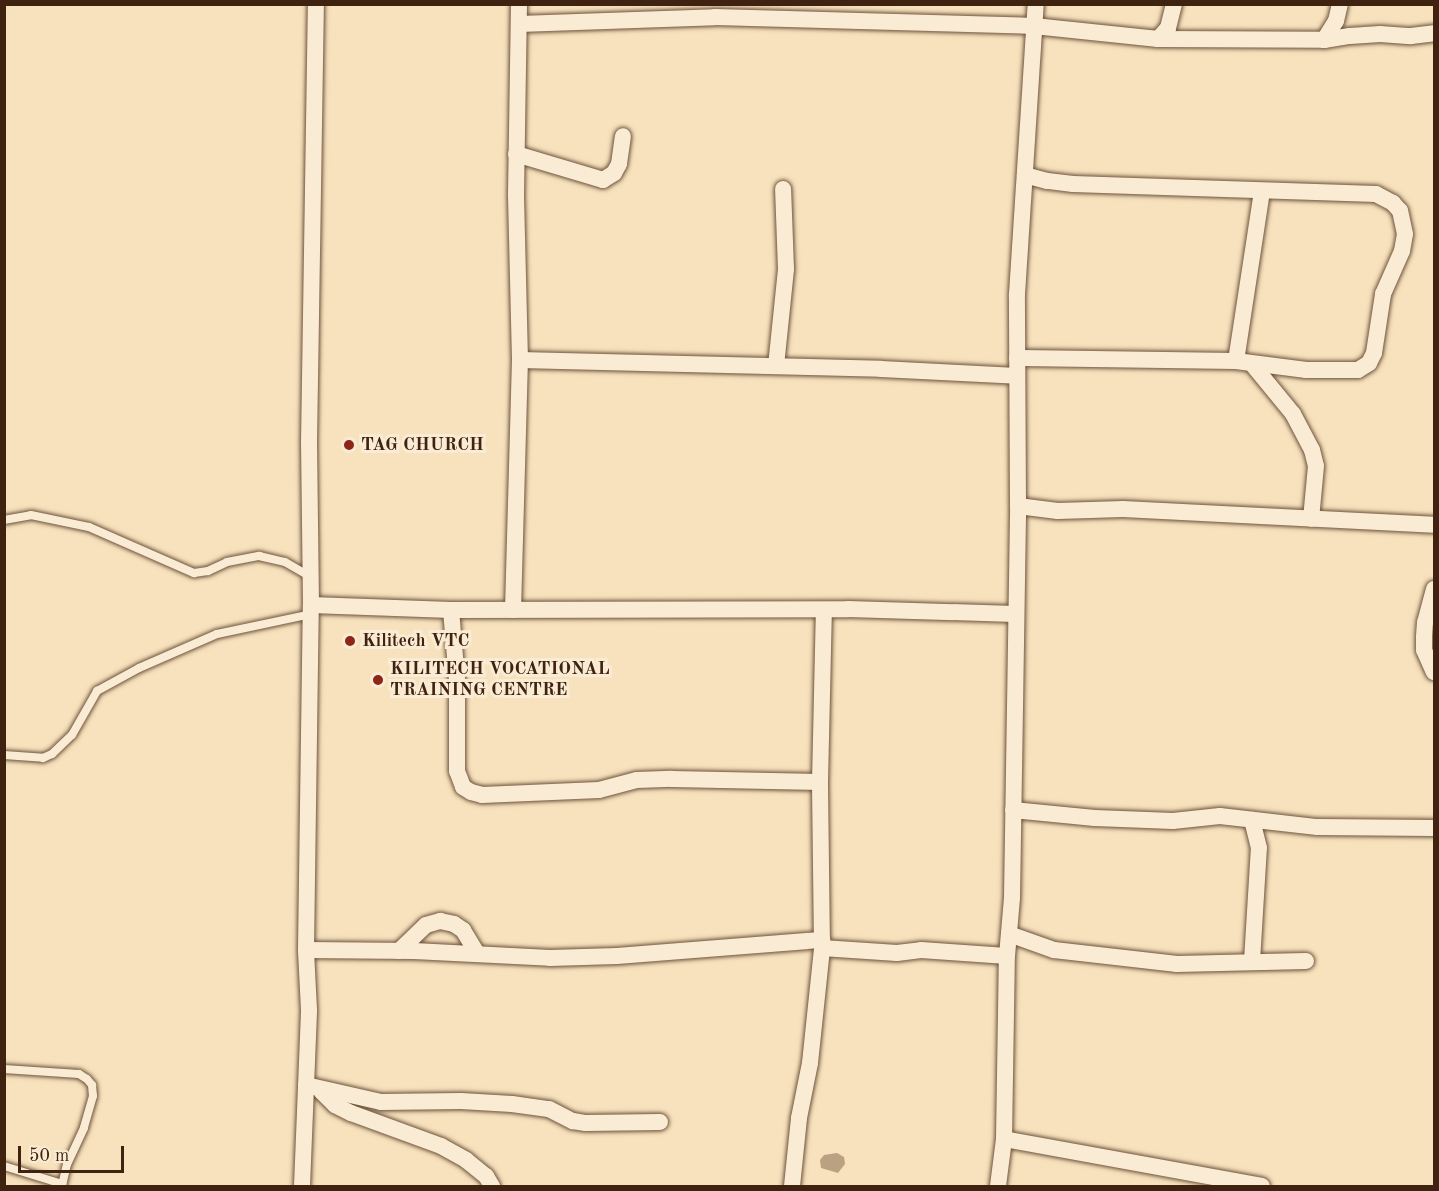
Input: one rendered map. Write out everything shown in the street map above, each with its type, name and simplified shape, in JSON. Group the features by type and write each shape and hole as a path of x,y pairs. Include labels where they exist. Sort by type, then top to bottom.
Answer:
{"street":[{"path":"302,1186 312,1087 306,950 309,898 311,610 309,576 315,4"},
{"path":"513,610 520,360 516,154 519,4"},
{"path":"998,1186 1004,1139 1007,956 1013,810 1018,506 1017,294 1036,4"},
{"path":"1158,39 1168,28 1174,4"},
{"path":"1324,40 1336,21 1340,4"},
{"path":"519,24 715,17 1034,26 1158,39 1324,40 1380,34 1411,36 1434,33"},
{"path":"516,154 603,180 614,173 619,164 623,136"},
{"path":"1017,358 1244,362 1339,372 1358,370 1370,363 1374,353 1383,294 1402,251 1405,234 1400,211 1393,203 1376,194 1073,184 1047,181 1025,175"},
{"path":"777,366 786,269 783,189"},
{"path":"1262,192 1244,362 1293,414 1312,450 1316,466 1311,519"},
{"path":"520,360 777,366 1017,376"},
{"path":"1018,506 1058,511 1133,510 1434,525"},
{"path":"1434,589 1425,622 1424,638 1424,650 1434,667"},
{"path":"311,610 824,610 1016,614"},
{"path":"451,610 457,664 457,771 463,787 471,792 482,795 599,790 638,780 672,779 820,782"},
{"path":"792,1186 799,1118 810,1063 822,944 820,782 824,610"},
{"path":"1013,810 1095,818 1191,821 1208,816 1317,827 1434,828"},
{"path":"1252,820 1259,848 1252,961"},
{"path":"399,951 426,925 440,921 454,924 463,930 477,953"},
{"path":"1009,934 1054,950 1177,964 1215,965 1252,961 1306,961"},
{"path":"306,950 477,953 550,958 822,944 881,952 921,950 1007,956"},
{"path":"312,1087 381,1102 461,1101 536,1107 586,1123 660,1122"},
{"path":"312,1087 335,1105 351,1113 419,1137 449,1151 486,1176 492,1186"},
{"path":"1004,1139 1262,1186"}],"lane":[{"path":"4,519 31,515 89,527 194,573 208,572 227,562 259,556 285,562 309,576"},
{"path":"4,754 43,758 52,754 72,735 97,691 139,668 217,634 311,610"},
{"path":"4,1068 79,1074 87,1078 92,1085 93,1096 84,1128 67,1164 62,1185 4,1166"}],"shaded area":[{"path":"837,1153 844,1157 845,1164 838,1173 821,1168 820,1160 824,1155"}],"place":[{"name":"TAG CHURCH","path":"349,445"},
{"name":"Kilitech VTC","path":"350,641"},
{"name":"KILITECH VOCATIONAL TRAINING CENTRE","path":"378,680"}]}
